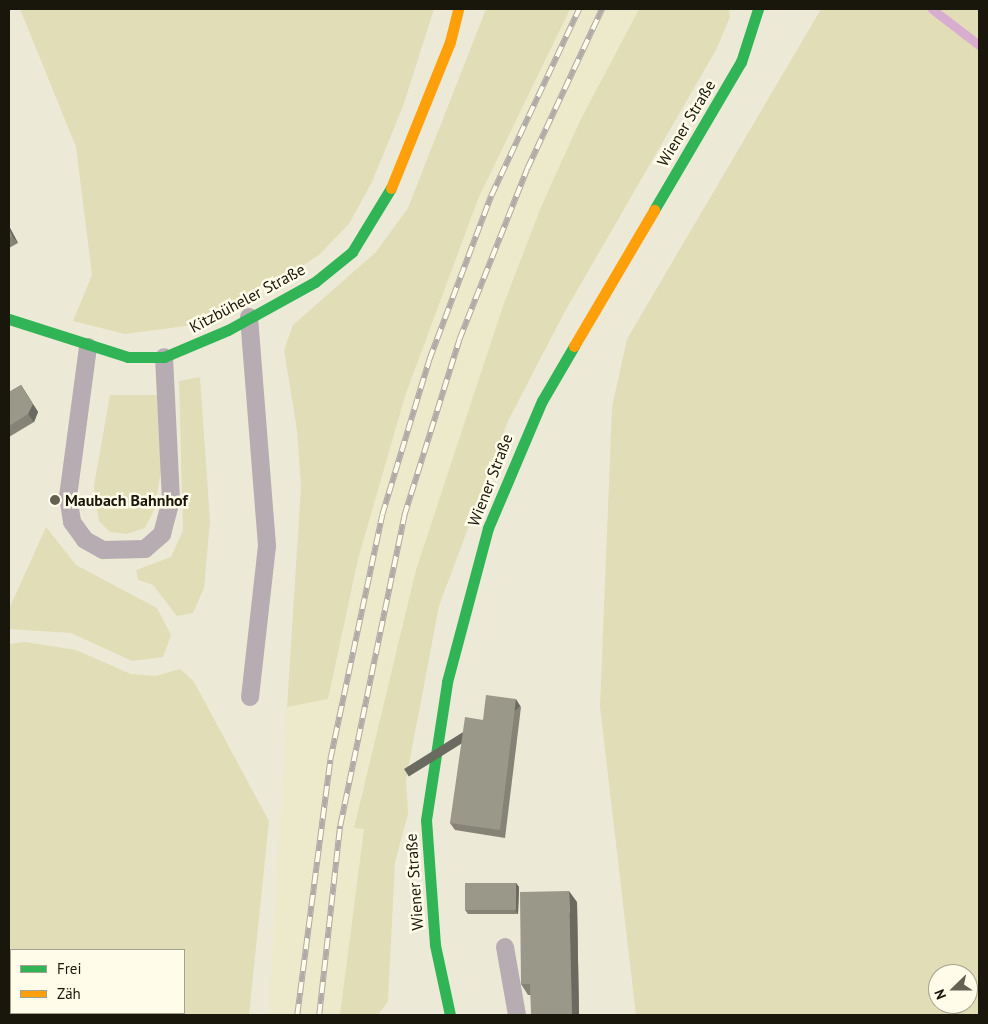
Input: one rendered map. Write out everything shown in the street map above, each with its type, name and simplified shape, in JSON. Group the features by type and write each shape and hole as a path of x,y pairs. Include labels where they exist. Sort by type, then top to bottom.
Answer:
{"street":[{"name":"Kitzbüheler Straße","path":"9,319 34,320 88,347 128,357 164,357 249,318 330,270 352,252 379,211 423,114 450,42 458,9"},
{"name":"Wiener Straße","path":"450,1015 435,945 426,820 447,682 488,528 542,401 741,62 758,9"}],"lane":[{"path":"249,318 267,546 250,697"},
{"path":"88,347 68,496 72,522 85,540 103,550 145,549 162,534 170,500 164,357"},
{"path":"505,947 517,1015"}],"shaded area":[{"path":"20,9 434,9 403,106 372,182 349,224 319,255 281,280 186,326 125,334 73,321 92,275 76,147"},
{"path":"486,9 570,9 478,199 405,396 358,559 328,699 287,707 301,487 297,430 284,350 293,325 376,252 408,208"},
{"path":"570,9 639,9 581,119 541,207 503,306 416,570 354,827 364,829 340,1015 269,1015 287,707 328,699 358,559 405,396 478,199"},
{"path":"639,9 729,9 730,17 716,50 564,313 508,421 439,606 406,780 408,814 395,862 388,1001 378,1015 340,1015 364,829 354,828 416,570 503,306 541,207 581,119"},
{"path":"821,9 979,9 979,1015 636,1015 600,707 612,407 627,339"},
{"path":"200,377 210,521 204,588 193,613 177,616 153,585 138,580 136,570 171,557 183,531 179,381"},
{"path":"110,395 157,395 161,470 155,508 145,528 127,534 110,532 99,521 96,506 94,485"},
{"path":"46,527 76,565 157,608 171,635 163,657 132,661 71,633 9,629 9,609"},
{"path":"25,642 76,650 131,674 156,676 180,669 193,680 269,821 249,1015 9,1015 9,644"}],"building":[{"path":"21,385 33,404 28,414 9,426 9,392"},
{"path":"486,695 516,699 500,830 450,823 465,717 483,720"},
{"path":"465,883 516,883 516,910 465,910"},
{"path":"569,891 572,1015 531,1015 530,984 521,984 520,892"}],"waterway":[{"path":"932,9 979,45"}],"railway":[{"path":"297,1015 330,760 382,515 429,360 491,196 579,9"},
{"path":"319,1015 340,826 404,516 459,340 527,169 602,9"}],"traffic: fast":[{"path":"654,210 741,62 758,9"},
{"path":"9,319 128,357 164,357 228,330 315,282 352,252 391,188"},
{"path":"450,1015 435,945 426,820 447,682 488,528 542,401 574,346"}],"traffic: slow":[{"path":"391,188 450,42 458,9"},
{"path":"574,346 654,210"}],"place":[{"name":"Maubach Bahnhof","path":"55,500"}]}
